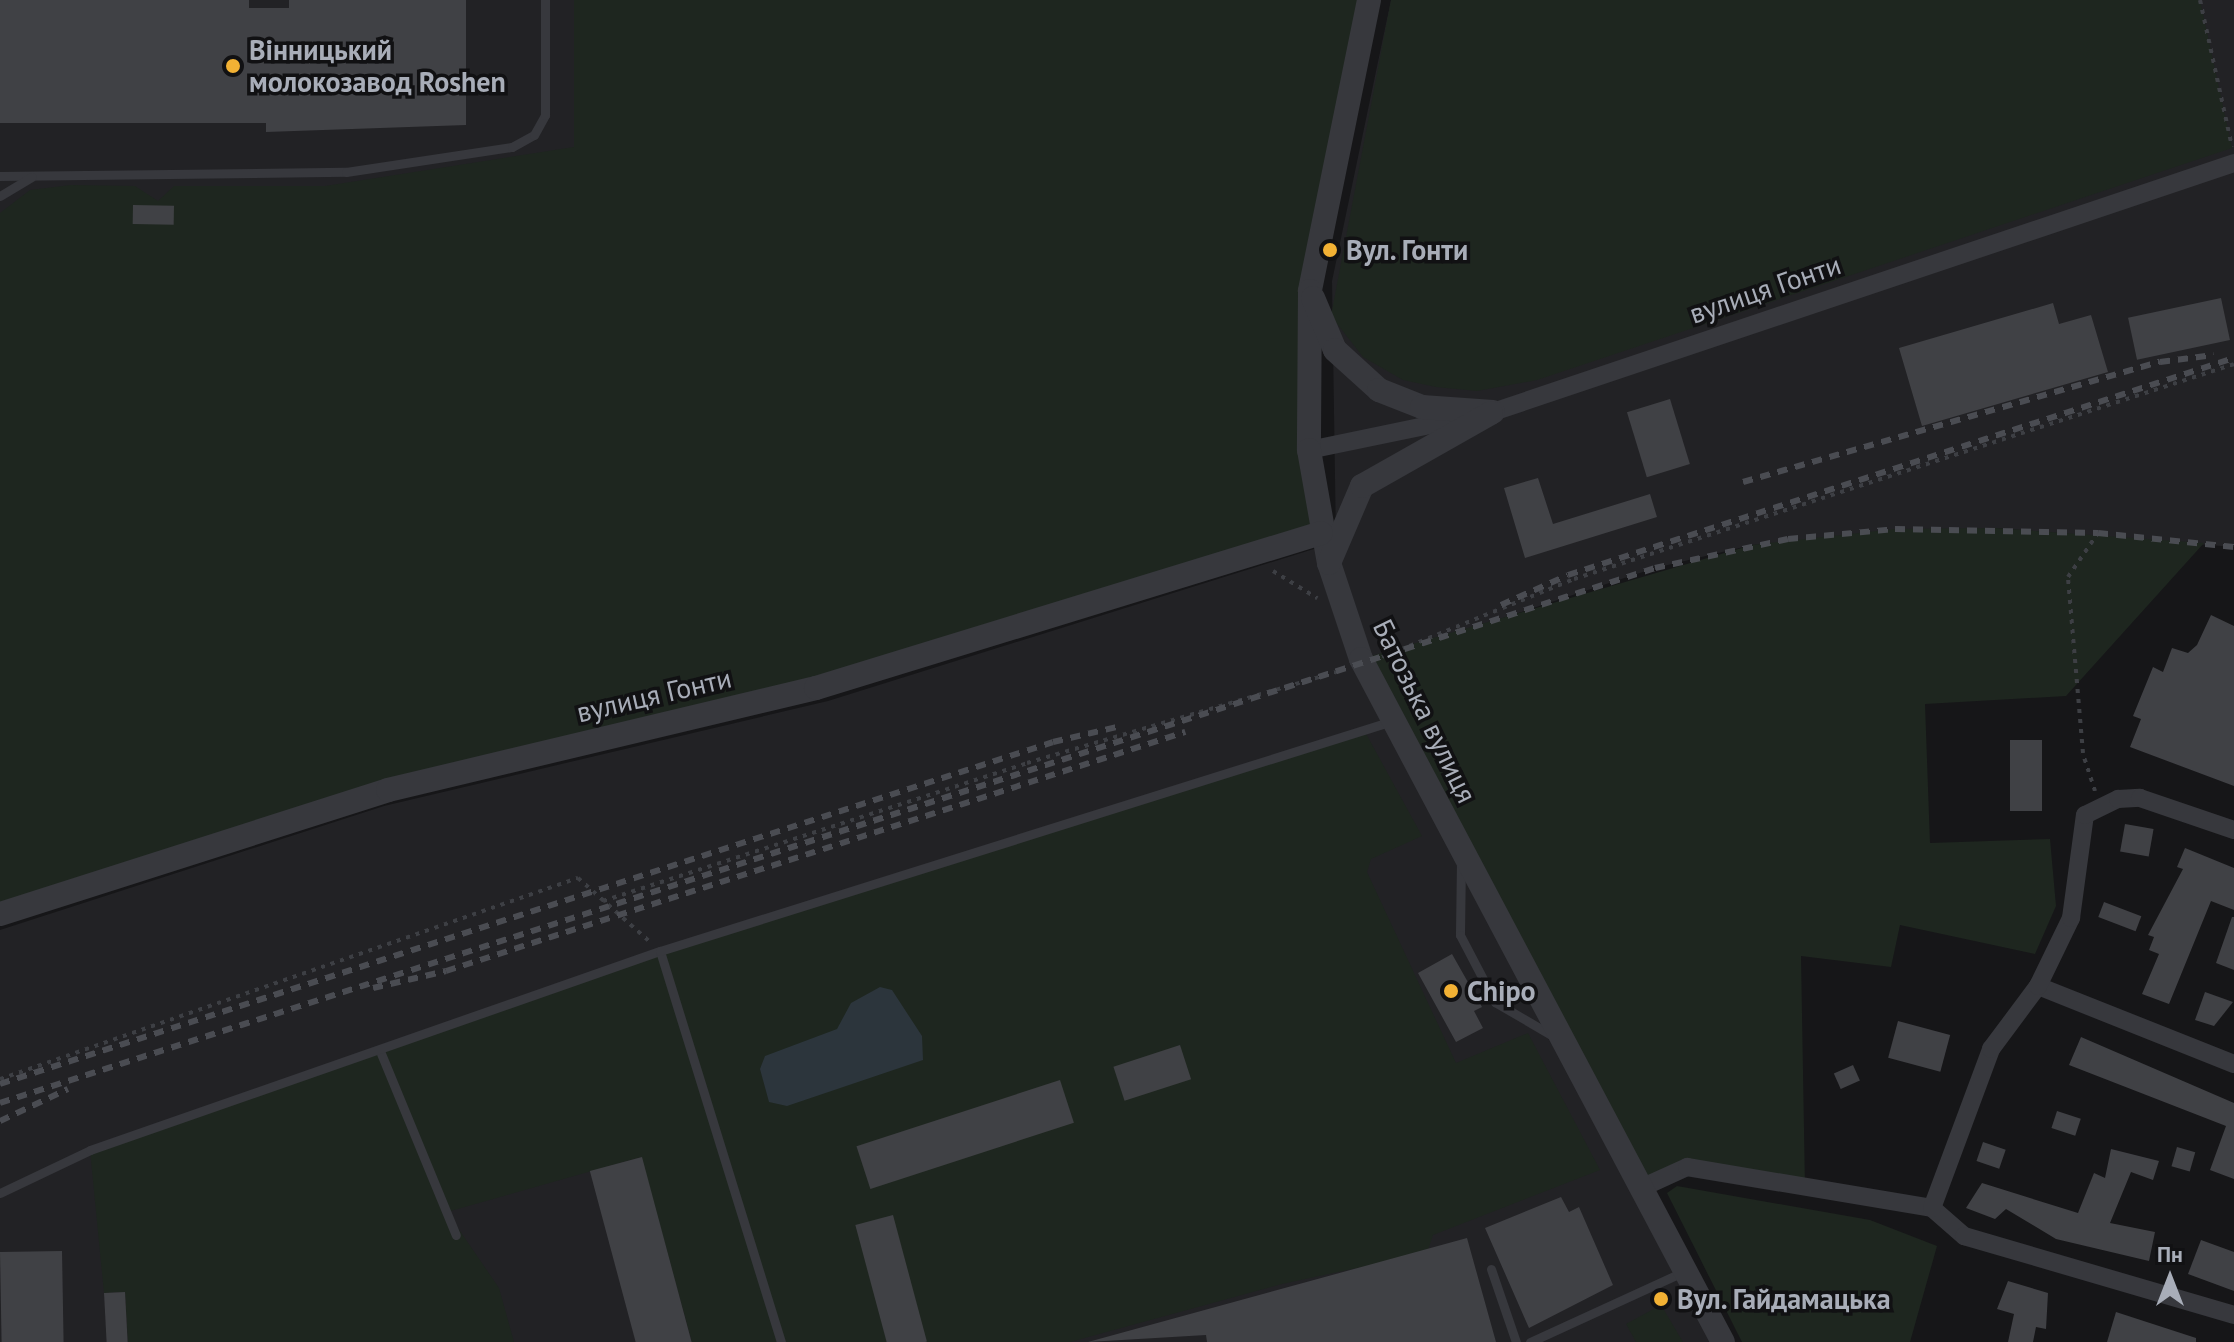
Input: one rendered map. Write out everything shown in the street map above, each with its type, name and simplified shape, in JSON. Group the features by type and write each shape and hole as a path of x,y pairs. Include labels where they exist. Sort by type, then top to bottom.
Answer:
{"street":[{"name":"Батозька вулиця","path":"1369,0 1310,291 1309,450 1321,533 1363,664 1723,1342"},
{"name":"вулиця Гонти","path":"1309,450 1493,412 2234,160"},
{"path":"1310,291 1335,350 1379,390 1422,407 1493,412"},
{"path":"1329,563 1362,486 1493,412"},
{"name":"вулиця Гонти","path":"0,914 388,790 816,688 1321,533"},
{"path":"1932,1208 1991,1049 2038,986 2076,899 2085,815 2100,804 2140,798 2234,830"},
{"path":"2038,986 2234,1064"},
{"path":"1641,1188 1687,1167 1932,1208 1964,1236 2234,1315"}],"lane":[{"path":"0,176 346,172 512,147 534,135 545,115 545,0"},
{"path":"0,196 34,176"},
{"path":"0,1193 90,1150 660,951 1392,721"},
{"path":"1461,849 1460,935 1495,1002 1563,1042"},
{"path":"660,951 781,1342"},
{"path":"380,1051 456,1235"},
{"path":"1491,1269 1516,1342"},
{"path":"1530,1342 1685,1271"}],"path":[{"path":"2200,0 2234,160"},
{"path":"603,901 1027,763 1171,726 1363,664 1574,579 2234,364"},
{"path":"2098,533 2068,577 2083,753 2100,804"},
{"path":"0,1079 578,878 660,951"}],"shaded area":[{"path":"0,0 584,0 583,160 0,272"},
{"path":"574,0 1369,0 1310,291 1321,533 816,688 506,759 0,914 0,213 30,190 71,185 135,186 158,201 174,186 325,186 574,147"},
{"path":"1391,0 2234,0 2234,547 1995,528 1752,545 1655,568 1363,664 1724,1342 0,1342 0,930 384,806 828,701 1336,542 1332,281"},
{"path":"1391,0 2200,0 2232,148 1537,380 1477,391 1436,387 1403,380 1363,357 1331,316"},
{"path":"1995,528 2204,543 2066,696 1925,704 1930,843 2050,839 2056,906 2035,954 1900,925 1891,967 1801,956 1805,1187 1687,1167 1641,1188 1361,659 1752,545 1895,529"},
{"path":"1364,730 1422,836 1371,859 1367,872 1456,1063 1528,1033 1600,1170 1433,1235 1427,1253 1282,1284 1070,1342 692,1342 641,1157 447,1212 499,1288 514,1342 128,1342 125,1292 104,1293 90,1150 643,954"},
{"path":"880,987 892,990 922,1036 923,1060 787,1106 769,1102 760,1069 765,1056 837,1029 851,1003"},
{"path":"1677,1186 1870,1220 1937,1246 1910,1342 1742,1342 1667,1193"},
{"path":"1661,1305 1683,1342 1636,1342 1626,1324"}],"building":[{"name":"Вінницький молокозавод Roshen","path":"0,0 249,0 249,8 289,8 289,0 466,0 466,125 266,132 266,123 0,123"},
{"path":"133,205 174,206 174,225 133,224"},
{"path":"2221,298 2230,340 2137,360 2128,318"},
{"path":"2053,303 2059,324 2091,315 2108,372 1922,426 1899,348"},
{"path":"1670,399 1690,464 1647,477 1627,412"},
{"path":"1538,478 1553,524 1650,494 1657,517 1525,558 1504,488"},
{"path":"2211,615 2234,626 2234,786 2130,747 2141,719 2133,716 2153,667 2163,672 2172,648 2188,653 2197,645"},
{"path":"2010,740 2042,740 2042,811 2010,811"},
{"path":"2125,824 2154,829 2149,857 2120,852"},
{"path":"2185,848 2234,868 2234,910 2211,901 2169,1004 2142,994 2159,954 2149,950 2154,937 2148,935 2183,869 2177,867"},
{"path":"2104,902 2141,916 2136,931 2098,917"},
{"path":"2234,917 2234,970 2216,963"},
{"path":"1452,954 1482,1007 1474,1011 1483,1028 1456,1042 1418,973"},
{"path":"2205,992 2233,1002 2214,1026 2195,1020"},
{"path":"1898,1021 1950,1035 1940,1072 1888,1058"},
{"path":"2081,1037 2234,1103 2234,1179 2210,1170 2226,1126 2069,1065"},
{"path":"1180,1045 1191,1079 1125,1101 1113,1067"},
{"path":"1853,1065 1860,1081 1841,1089 1834,1074"},
{"path":"1060,1080 1074,1123 870,1189 856,1146"},
{"path":"2057,1111 2081,1119 2075,1136 2051,1128"},
{"path":"1983,1142 2006,1150 1999,1169 1976,1161"},
{"path":"2177,1147 2195,1152 2190,1171 2171,1166"},
{"path":"2111,1149 2159,1161 2153,1180 2131,1172 2110,1223 2155,1232 2149,1261 2056,1239 2006,1209 1995,1219 1966,1208 1982,1183 2078,1213 2094,1173 2105,1178"},
{"path":"642,1157 692,1342 636,1342 590,1171"},
{"path":"1561,1197 1569,1212 1579,1207 1613,1285 1529,1328 1485,1228"},
{"path":"893,1215 927,1342 887,1342 855,1225"},
{"path":"1467,1238 1496,1342 1207,1342 1206,1335 1088,1342"},
{"path":"2201,1240 2234,1252 2234,1291 2188,1274"},
{"path":"62,1251 64,1342 2,1342 0,1252"},
{"path":"2008,1281 2048,1293 2046,1329 2036,1327 2033,1342 2008,1342 2014,1314 1997,1309"},
{"path":"125,1292 128,1342 107,1342 104,1293"},
{"path":"2116,1312 2196,1338 2196,1342 2107,1342"}],"railway":[{"path":"1743,482 2160,362 2214,355"},
{"path":"1501,605 1568,575 2234,358"},
{"path":"0,1103 1655,568 1788,539 1895,529 2098,533 2234,547"},
{"path":"0,1084 1053,742 1117,727"},
{"path":"373,988 446,971 1185,732"},
{"path":"0,1121 68,1089"}],"place":[{"name":"Вінницький молокозавод Roshen","path":"233,66"},
{"name":"Вул. Гонти","path":"1330,250"},
{"name":"Chipo","path":"1451,991"},
{"name":"Вул. Гайдамацька","path":"1661,1299"}]}
